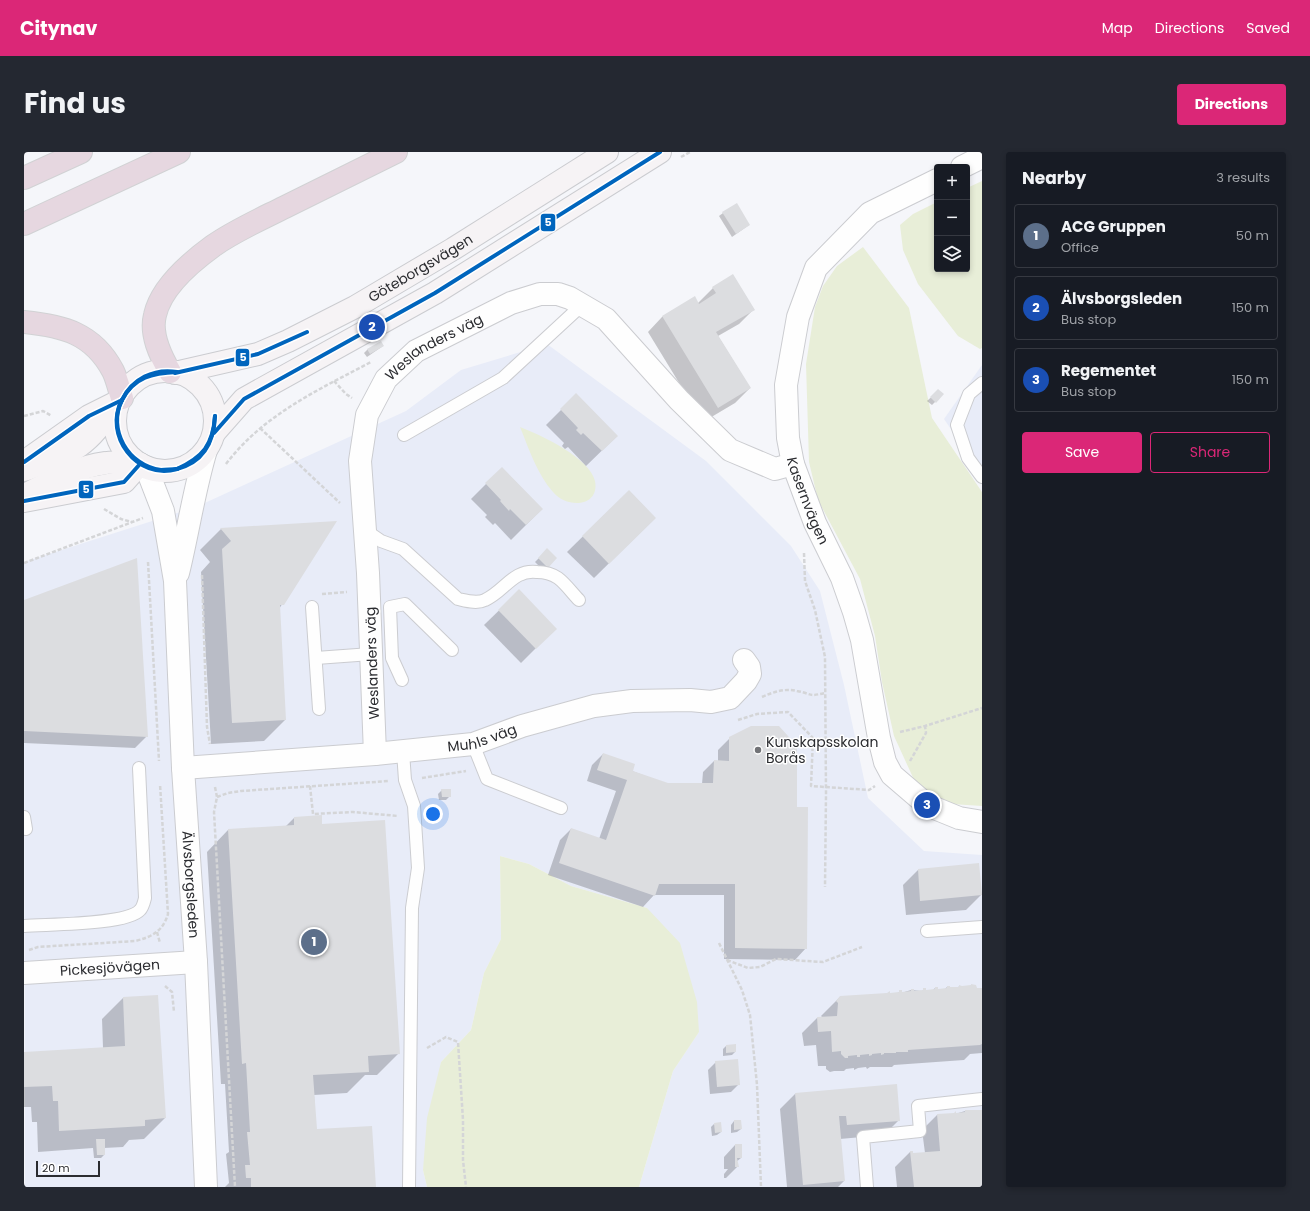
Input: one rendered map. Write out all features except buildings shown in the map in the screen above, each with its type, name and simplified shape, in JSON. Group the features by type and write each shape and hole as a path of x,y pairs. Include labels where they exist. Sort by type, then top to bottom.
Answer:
{"highway":[{"path":"24,178 81,152"},
{"path":"24,224 179,152"},
{"path":"172,372 157,345 153,328 154,315 169,288 189,266 214,246 255,222 396,152"},
{"path":"24,322 67,329 82,336 93,345 113,371 119,400"}],"main road":[{"name":"Göteborgsvägen","path":"24,470 64,455 80,447 102,426 119,400 138,379 153,373 172,372 258,354 295,338 355,307 453,249 607,152"},
{"name":"Göteborgsvägen","path":"24,496 65,473 106,463 143,466 162,471 181,468 197,459 244,399 435,293 660,152"},
{"name":"Göteborgsvägen","path":"172,372 196,382 208,396 215,414 210,442"},
{"name":"Göteborgsvägen","path":"24,462 89,416 119,400"},
{"name":"Göteborgsvägen","path":"119,400 116,421 120,441 132,458 143,466"},
{"path":"24,501 124,482 143,466"}],"street":[{"path":"968,164 982,157"},
{"name":"Kasernvägen","path":"934,181 870,213 816,268 798,317 786,384 788,438 793,464 815,523 842,578 854,612 862,640 879,738 885,762 892,775 927,806 959,818 982,822"},
{"name":"Weslanders väg","path":"375,754 378,657 368,591 360,461 367,415 386,379 416,351 511,303 540,294 558,294 582,304 606,319 679,400 730,450 775,469 793,464"},
{"name":"Älvsborgsleden","path":"175,581 189,526 195,488 210,442"},
{"name":"Älvsborgsleden","path":"143,466 163,511 175,581 183,768 196,962 206,1187"},
{"name":"Muhls väg","path":"183,768 403,752 473,744 522,726 594,706 632,701 690,700 711,702 730,698 746,681 750,674 749,667 744,660"},
{"name":"Pickesjövägen","path":"24,973 196,962"}],"lane":[{"path":"404,435 503,378 582,304"},
{"path":"982,383 969,394 957,425 968,458 982,477"},
{"path":"365,530 381,541 403,549 458,599 470,602 484,601 497,594 519,574 529,571 544,572 557,578 580,600"},
{"path":"378,657 390,607 405,604 452,650"},
{"path":"312,607 319,709"},
{"path":"316,658 378,657 402,680"},
{"path":"473,744 487,779 560,808"},
{"path":"403,752 406,780 414,806 418,868 412,908 409,1187"},
{"path":"24,926 109,921 132,916 141,909 145,898 139,768"},
{"path":"24,817 26,829"},
{"path":"927,931 982,927"},
{"path":"867,1187 863,1137 920,1131 918,1106 982,1099"}],"path":[{"path":"334,381 346,394 357,400"},
{"path":"24,416 43,411 51,415 56,420"},
{"path":"225,465 239,447 260,428 342,504"},
{"path":"102,507 121,519 133,522"},
{"path":"24,564 146,518"},
{"path":"815,523 804,547 805,582 815,610 824,657 826,787 825,887"},
{"path":"202,574 207,727 210,737 212,766 217,797 214,812 235,1187"},
{"path":"318,594 368,591"},
{"path":"879,738 925,726 982,708"},
{"path":"734,721 757,714 788,712 813,738 811,786 869,790"},
{"path":"892,775 909,763 926,734 925,726"},
{"path":"210,737 213,740"},
{"path":"310,786 313,814 353,812 415,818"},
{"path":"157,932 161,947 163,985 172,992 175,1017"},
{"path":"719,943 742,990 750,1015 757,1085 761,1187"},
{"path":"727,960 748,968 760,967 776,959 823,962 862,946"},
{"path":"411,1057 446,1037 458,1042 463,1120 463,1160 466,1187"}],"shaded area":[{"path":"547,344 706,461 791,546 820,591 844,685 868,798 924,851 982,855 982,1187 639,1187 673,1071 699,1032 647,908 571,886 529,864 500,856 501,939 484,973 471,1030 441,1062 423,1170 427,1187 25,1187 24,562 196,507 406,411 461,370"},
{"path":"982,365 982,474 944,419"}],"green space":[{"path":"982,181 982,348 980,349 958,336 918,284 903,250 900,225 913,214 934,204 934,272 970,272 970,187"},
{"path":"863,247 909,308 932,418 982,492 982,806 952,804 916,784 894,736 882,682 875,636 860,579 818,500 809,462 806,364 815,307 823,286 837,266"},
{"path":"520,427 564,448 584,464 591,472 595,481 593,496 581,503 574,503 566,501 553,492 542,477"},
{"path":"500,856 529,864 571,886 647,908 680,943 697,1002 699,1032 673,1071 639,1187 427,1187 423,1170 427,1118 441,1062 471,1030 484,973 501,939"}],"transit line":[{"name":"5","path":"214,433 244,399 435,293 660,152"},
{"name":"5","path":"175,373 258,354 307,332"},
{"name":"5","path":"122,400 132,386 145,377 160,372 177,372"},
{"name":"5","path":"122,400 132,386 138,381 152,375 177,372"},
{"name":"5","path":"122,400 118,411 117,423 119,434 130,454 149,467 161,470 177,469"},
{"name":"5","path":"122,400 117,414 117,427 127,452 137,462 149,468 162,471 177,469"},
{"name":"5","path":"24,462 89,416 120,401"},
{"name":"5","path":"177,469 194,460 205,449 212,435 215,416"},
{"name":"5","path":"177,469 194,461 206,450 210,442 215,416"},
{"name":"5","path":"24,501 124,482 140,464"}],"place":[{"name":"Älvsborgsleden","path":"372,327"},
{"name":"Kunskapsskolan Borås","path":"758,750"},
{"name":"Regementet","path":"927,805"},
{"name":"ACG Gruppen","path":"314,942"}]}
